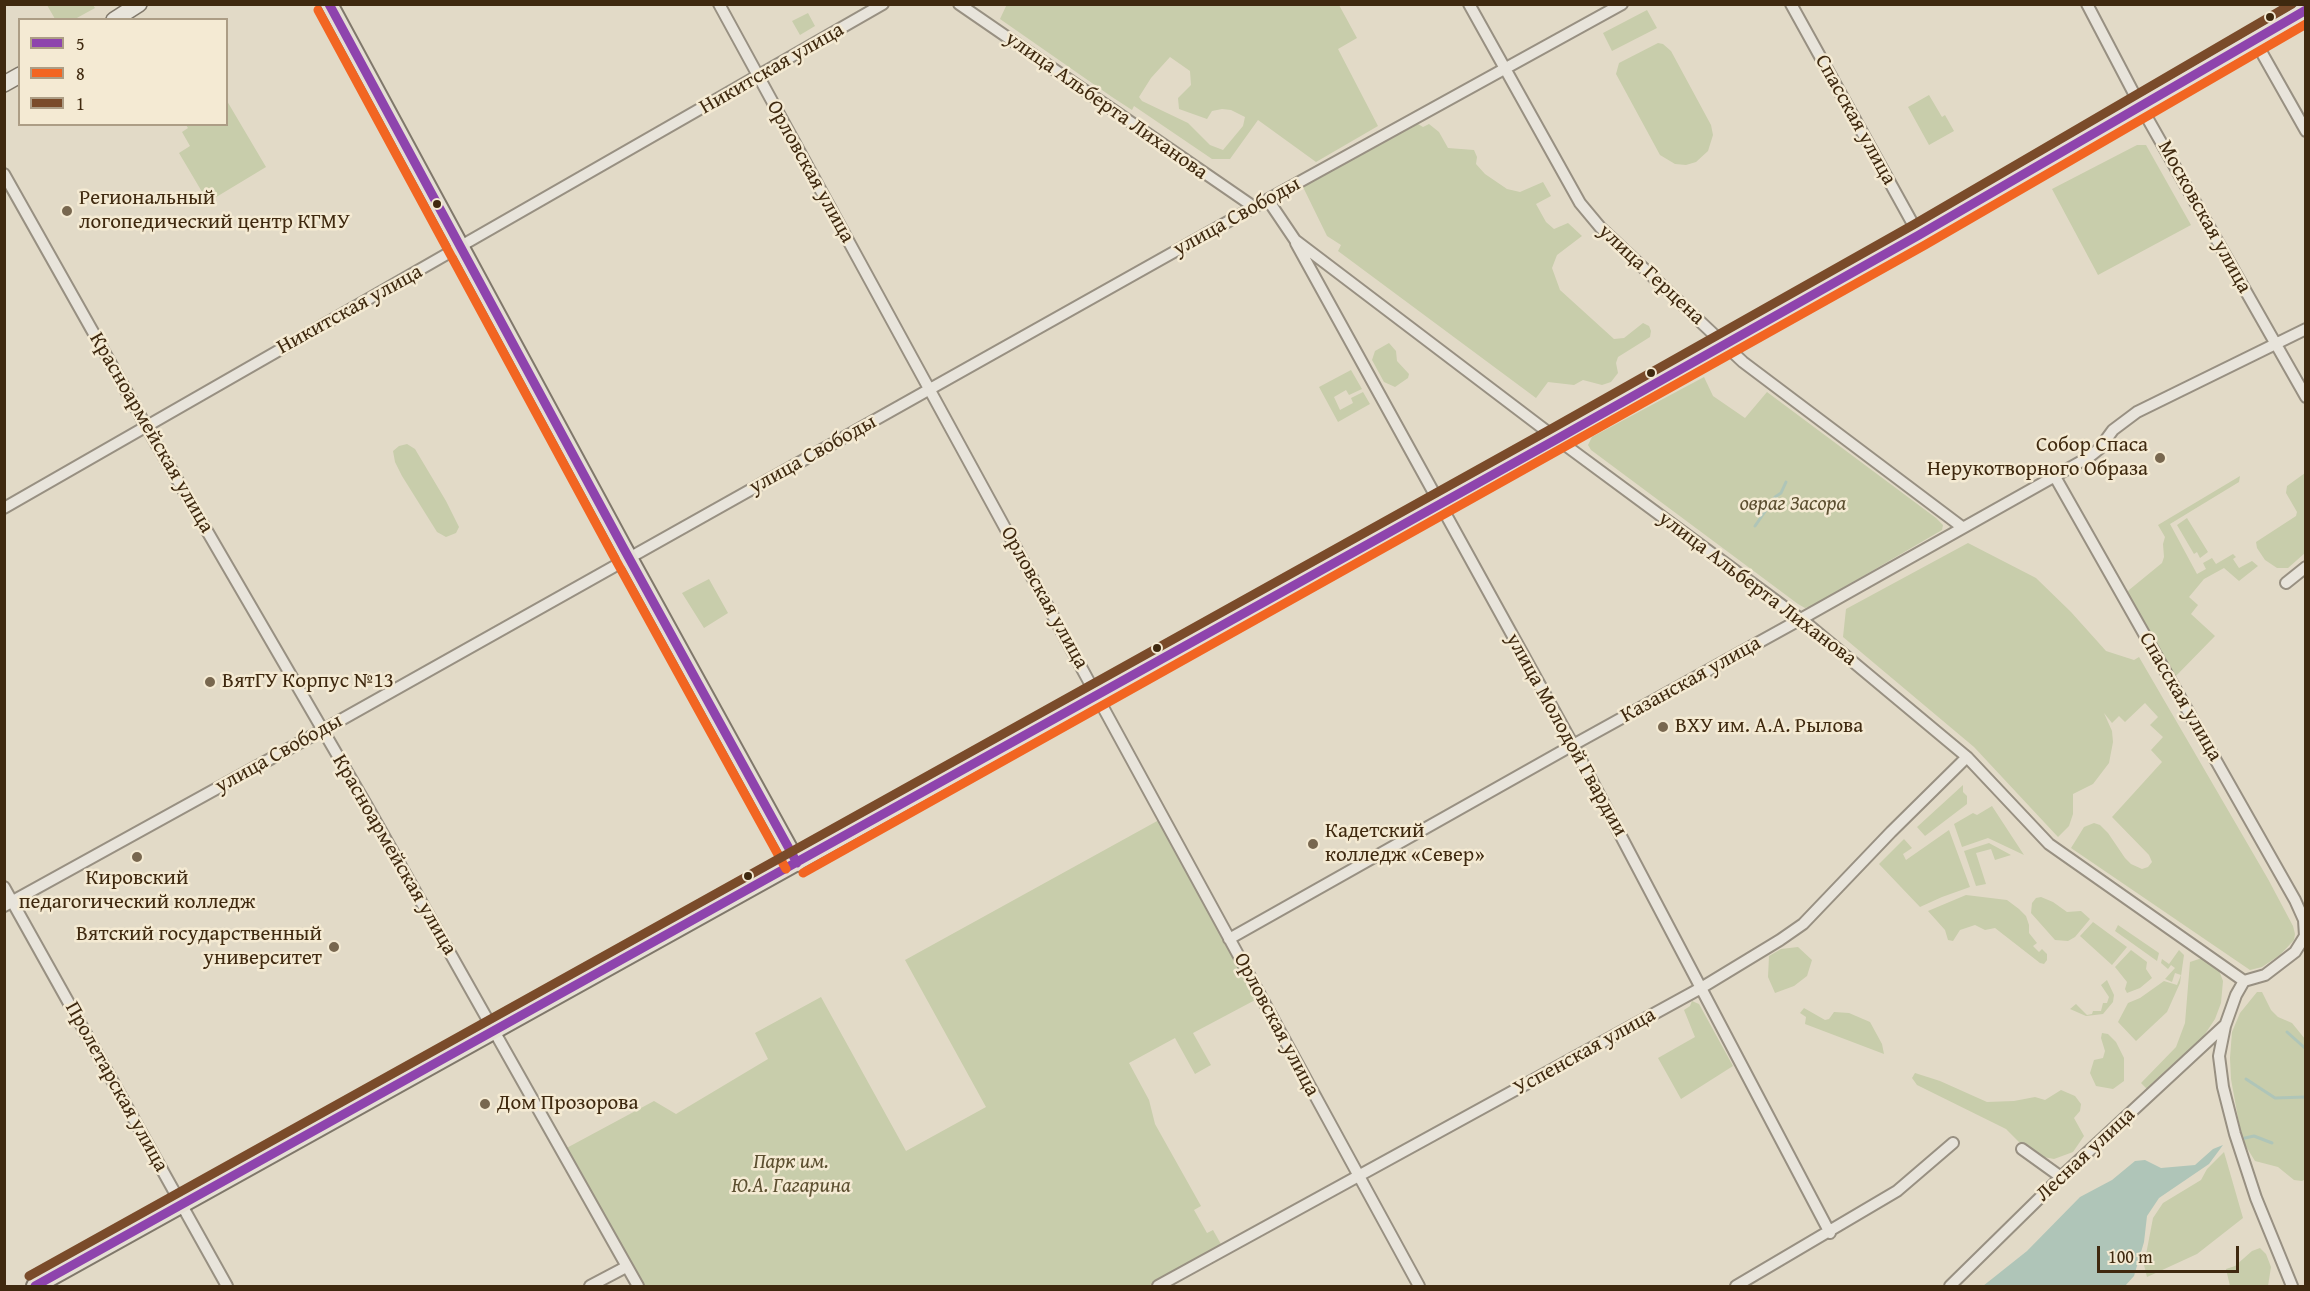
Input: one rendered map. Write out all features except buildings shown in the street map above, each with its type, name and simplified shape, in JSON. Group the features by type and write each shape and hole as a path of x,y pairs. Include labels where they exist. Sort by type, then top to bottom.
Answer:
{"main road":[{"path":"117,18 140,4"},
{"path":"329,4 797,863"},
{"path":"35,1287 1557,439 1919,235 2306,10"},
{"path":"4,84 18,76"}],"street":[{"name":"Орловская улица","path":"719,4 1419,1287"},
{"name":"Никитская улица","path":"4,508 883,4"},
{"name":"улица Альберта Лиханова","path":"959,4 1254,207"},
{"name":"улица Герцена","path":"1469,4 1580,203 1590,216 1743,362 1962,527"},
{"name":"улица Свободы","path":"8,903 1622,4"},
{"name":"Спасская улица","path":"1791,4 1919,235"},
{"name":"Московская улица","path":"2087,4 2141,107 2306,397"},
{"path":"2254,39 2306,131"},
{"name":"Красноармейская улица","path":"4,174 638,1287"},
{"name":"улица Альберта Лиханова","path":"1268,200 1295,240 1557,439 1801,619 1967,757 2049,844 2244,981"},
{"name":"улица Молодой Гвардии","path":"1295,240 1573,745 1830,1233"},
{"name":"Казанская улица","path":"1229,939 2095,453 2113,430 2138,412 2306,329"},
{"name":"Спасская улица","path":"2054,475 2295,900 2304,920 2305,936 2295,952 2265,975 2244,981"},
{"path":"2286,583 2306,567"},
{"name":"Успенская улица","path":"1158,1287 1701,988 1803,924 1967,757"},
{"name":"Пролетарская улица","path":"4,887 8,903 183,1205 227,1287"},
{"path":"2244,981 2236,995 2225,1026 2220,1073 2256,1198 2292,1287"},
{"name":"Лесная улица","path":"1950,1287 2061,1177 2225,1026"},
{"path":"1736,1287 1897,1191 1953,1143"},
{"path":"2022,1149 2061,1177"},
{"path":"590,1287 626,1267"}],"green space":[{"path":"1007,4 1339,5 1357,38 1338,49 1378,126 1316,162 1258,120 1230,159 1212,159 1134,106 1132,110 1112,97 1000,19","holes":["1170,57 1190,71 1191,85 1178,98 1179,109 1207,119 1212,111 1222,109 1231,110 1245,117 1243,126 1223,150 1210,145 1188,123 1142,101 1139,97 1151,78"]},
{"path":"47,5 93,5 95,8 77,18 54,18"},
{"path":"1647,10 1657,28 1612,51 1603,33"},
{"path":"808,13 815,26 800,35 792,21"},
{"path":"1658,43 1671,51 1711,125 1713,135 1708,151 1696,162 1686,165 1675,164 1660,155 1616,74 1619,63"},
{"path":"1929,95 1942,117 1945,115 1954,131 1929,145 1908,107"},
{"path":"228,103 266,167 208,202 179,153 190,146 182,132 188,128 187,126 228,126"},
{"path":"1418,124 1423,127 1429,124 1439,132 1448,148 1474,150 1477,157 1476,164 1485,174 1507,189 1520,192 1543,182 1551,196 1536,204 1546,222 1554,229 1568,223 1582,236 1557,255 1552,268 1560,290 1614,339 1624,338 1643,323 1649,326 1651,331 1650,337 1618,357 1616,363 1618,373 1611,382 1602,385 1583,380 1574,385 1548,382 1536,398 1338,251 1341,245 1327,236 1303,187"},
{"path":"2137,145 2146,145 2191,225 2098,275 2052,189"},
{"path":"1389,343 1396,351 1397,361 1409,374 1408,378 1395,387 1384,382 1372,360 1375,351"},
{"path":"1351,370 1362,389 1349,395 1346,390 1334,397 1340,410 1353,403 1351,398 1363,392 1370,404 1338,422 1319,387"},
{"name":"овраг Засора","path":"1704,377 1713,396 1745,418 1767,392 1936,518 1943,525 1942,530 1812,606 1805,608 1798,604 1591,450 1588,445 1592,437"},
{"path":"407,444 415,449 446,501 459,527 456,533 446,537 437,532 402,476 395,462 393,451"},
{"path":"2305,473 2305,553 2288,568 2277,568 2265,560 2256,542 2296,516 2297,512 2286,493 2287,486"},
{"path":"2240,476 2239,482 2170,524 2197,574 2206,569 2203,563 2212,558 2216,564 2233,554 2236,557 2233,559 2239,568 2252,561 2258,566 2239,581 2224,568 2204,579 2189,597 2198,605 2191,614 2215,636 2174,678 2127,593 2162,563 2165,537 2158,525"},
{"path":"2187,518 2208,552 2200,558 2197,552 2194,554 2177,525"},
{"path":"1968,543 2036,578 2106,651 2134,660 2139,657 2293,926 2294,940 2280,955 2262,967 2250,970 2071,848 2084,827 2094,823 2100,825 2108,833 2131,864 2142,869 2148,867 2152,862 2149,855 2112,817 2162,762 2151,750 2163,737 2150,725 2158,717 2145,703 2125,722 2119,716 2112,723 2104,713 2112,731 2113,742 2109,763 2093,784 2073,794 2073,814 2069,826 2058,837 1974,747 1843,637 1846,609"},
{"path":"709,579 728,613 704,628 682,593"},
{"path":"1963,785 1967,804 1925,836 1917,827"},
{"path":"1992,806 2024,855 1988,838 1962,847 1954,824 1973,813 1977,815"},
{"name":"Парк им. Ю.А. Гагарина","path":"1159,820 1257,999 1193,1033 1211,1065 1195,1074 1175,1038 1129,1063 1149,1100 1155,1124 1201,1206 1194,1210 1207,1233 1213,1230 1222,1246 1148,1286 638,1286 561,1151 654,1101 676,1114 768,1059 755,1033 821,997 906,1151 986,1107 905,960"},
{"path":"1949,830 1970,887 1920,907 1879,864 1904,839 1912,848 1903,854 1906,860"},
{"path":"1989,843 2011,855 1995,860 1991,849 1976,853 1986,884 1976,886 1964,851"},
{"path":"1966,895 2007,900 2019,909 2026,916 2029,933 2037,943 2033,946 2039,952 2042,949 2047,954 2044,964 1995,928 1985,930 1975,925 1960,930 1953,941 1948,940 1945,930 1928,911"},
{"path":"2041,897 2067,912 2081,911 2090,919 2075,937 2068,941 2055,940 2031,913 2032,903 2036,898"},
{"path":"2093,922 2127,947 2112,965 2080,936"},
{"path":"2118,925 2159,953 2157,961 2115,931"},
{"path":"1798,947 1812,960 1807,976 1794,986 1775,993 1768,977 1769,956 1781,949"},
{"path":"2131,950 2147,962 2146,969 2152,978 2140,988 2127,993 2125,989 2127,982 2115,967"},
{"path":"2179,950 2184,955 2180,983 2167,1012 2136,1041 2118,1022 2128,1003 2140,998 2164,981 2177,985 2181,975 2175,973 2172,982 2165,979 2175,968 2171,965 2168,969 2161,963 2162,959 2169,964"},
{"path":"2202,958 2218,968 2223,981 2221,1003 2215,1019 2201,1040 2147,1089 2141,1083 2176,1047 2185,1023 2190,962"},
{"path":"2107,980 2114,995 2113,1002 2103,1014 2086,1016 2070,1009 2076,1004 2087,1015 2092,1014 2093,1011 2101,1011 2103,1003 2107,1003 2109,997 2101,985"},
{"path":"2257,992 2262,992 2271,1010 2278,1017 2292,1023 2305,1039 2306,1179 2302,1181 2294,1180 2278,1167 2255,1161 2242,1140 2231,1079 2232,1032 2240,1013"},
{"path":"1692,1001 1699,1004 1733,1066 1681,1099 1658,1058 1695,1037 1684,1010 1690,1006"},
{"path":"1804,1008 1825,1020 1829,1019 1834,1012 1849,1013 1870,1022 1882,1044 1884,1054 1805,1024 1806,1017 1800,1013"},
{"path":"2102,1033 2108,1034 2116,1042 2124,1058 2124,1081 2113,1089 2096,1086 2090,1073 2094,1060 2103,1058 2105,1051 2101,1038"},
{"path":"1915,1073 1940,1081 1987,1102 2014,1101 2035,1097 2045,1100 2061,1090 2075,1096 2081,1104 2080,1111 2074,1118 2084,1136 2073,1152 2054,1159 2038,1156 2006,1129 1917,1085 1912,1078"},
{"path":"2224,1152 2243,1218 2197,1254 2147,1277 2144,1265 2153,1218 2163,1203 2201,1180 2207,1169"},
{"path":"2260,1248 2266,1254 2271,1267 2268,1286 2230,1286 2226,1269 2235,1266 2252,1251"}],"shaded area":[{"path":"2223,1145 2209,1164 2159,1198 2147,1216 2144,1242 2134,1276 2125,1286 1983,1286 2027,1251 2080,1197 2112,1180 2135,1161 2145,1160 2161,1168 2195,1165 2213,1149"}],"waterway":[{"path":"1755,526 1775,497 1781,493 1786,482"},
{"path":"2287,1032 2306,1049"},
{"path":"2246,1079 2275,1098 2306,1097"},
{"path":"2245,1138 2254,1136 2272,1143"}],"transit line":[{"name":"5","path":"329,4 797,863"},
{"name":"1","path":"29,1276 1551,429 1913,225 2292,4"},
{"name":"8","path":"318,10 786,869"},
{"name":"5","path":"35,1286 1557,439 1919,235 2306,10"},
{"name":"8","path":"803,873 1925,245 2306,24"}],"place":[{"name":"Региональный логопедический центр КГМУ","path":"67,211"},
{"name":"Собор Спаса Нерукотворного Образа","path":"2160,458"},
{"name":"ВятГУ Корпус №13","path":"210,682"},
{"name":"ВХУ им. А.А. Рылова","path":"1663,727"},
{"name":"Кадетский колледж «Север»","path":"1313,844"},
{"name":"Кировский педагогический колледж","path":"137,857"},
{"name":"Вятский государственный университет","path":"334,947"},
{"name":"Дом Прозорова","path":"485,1104"}]}
